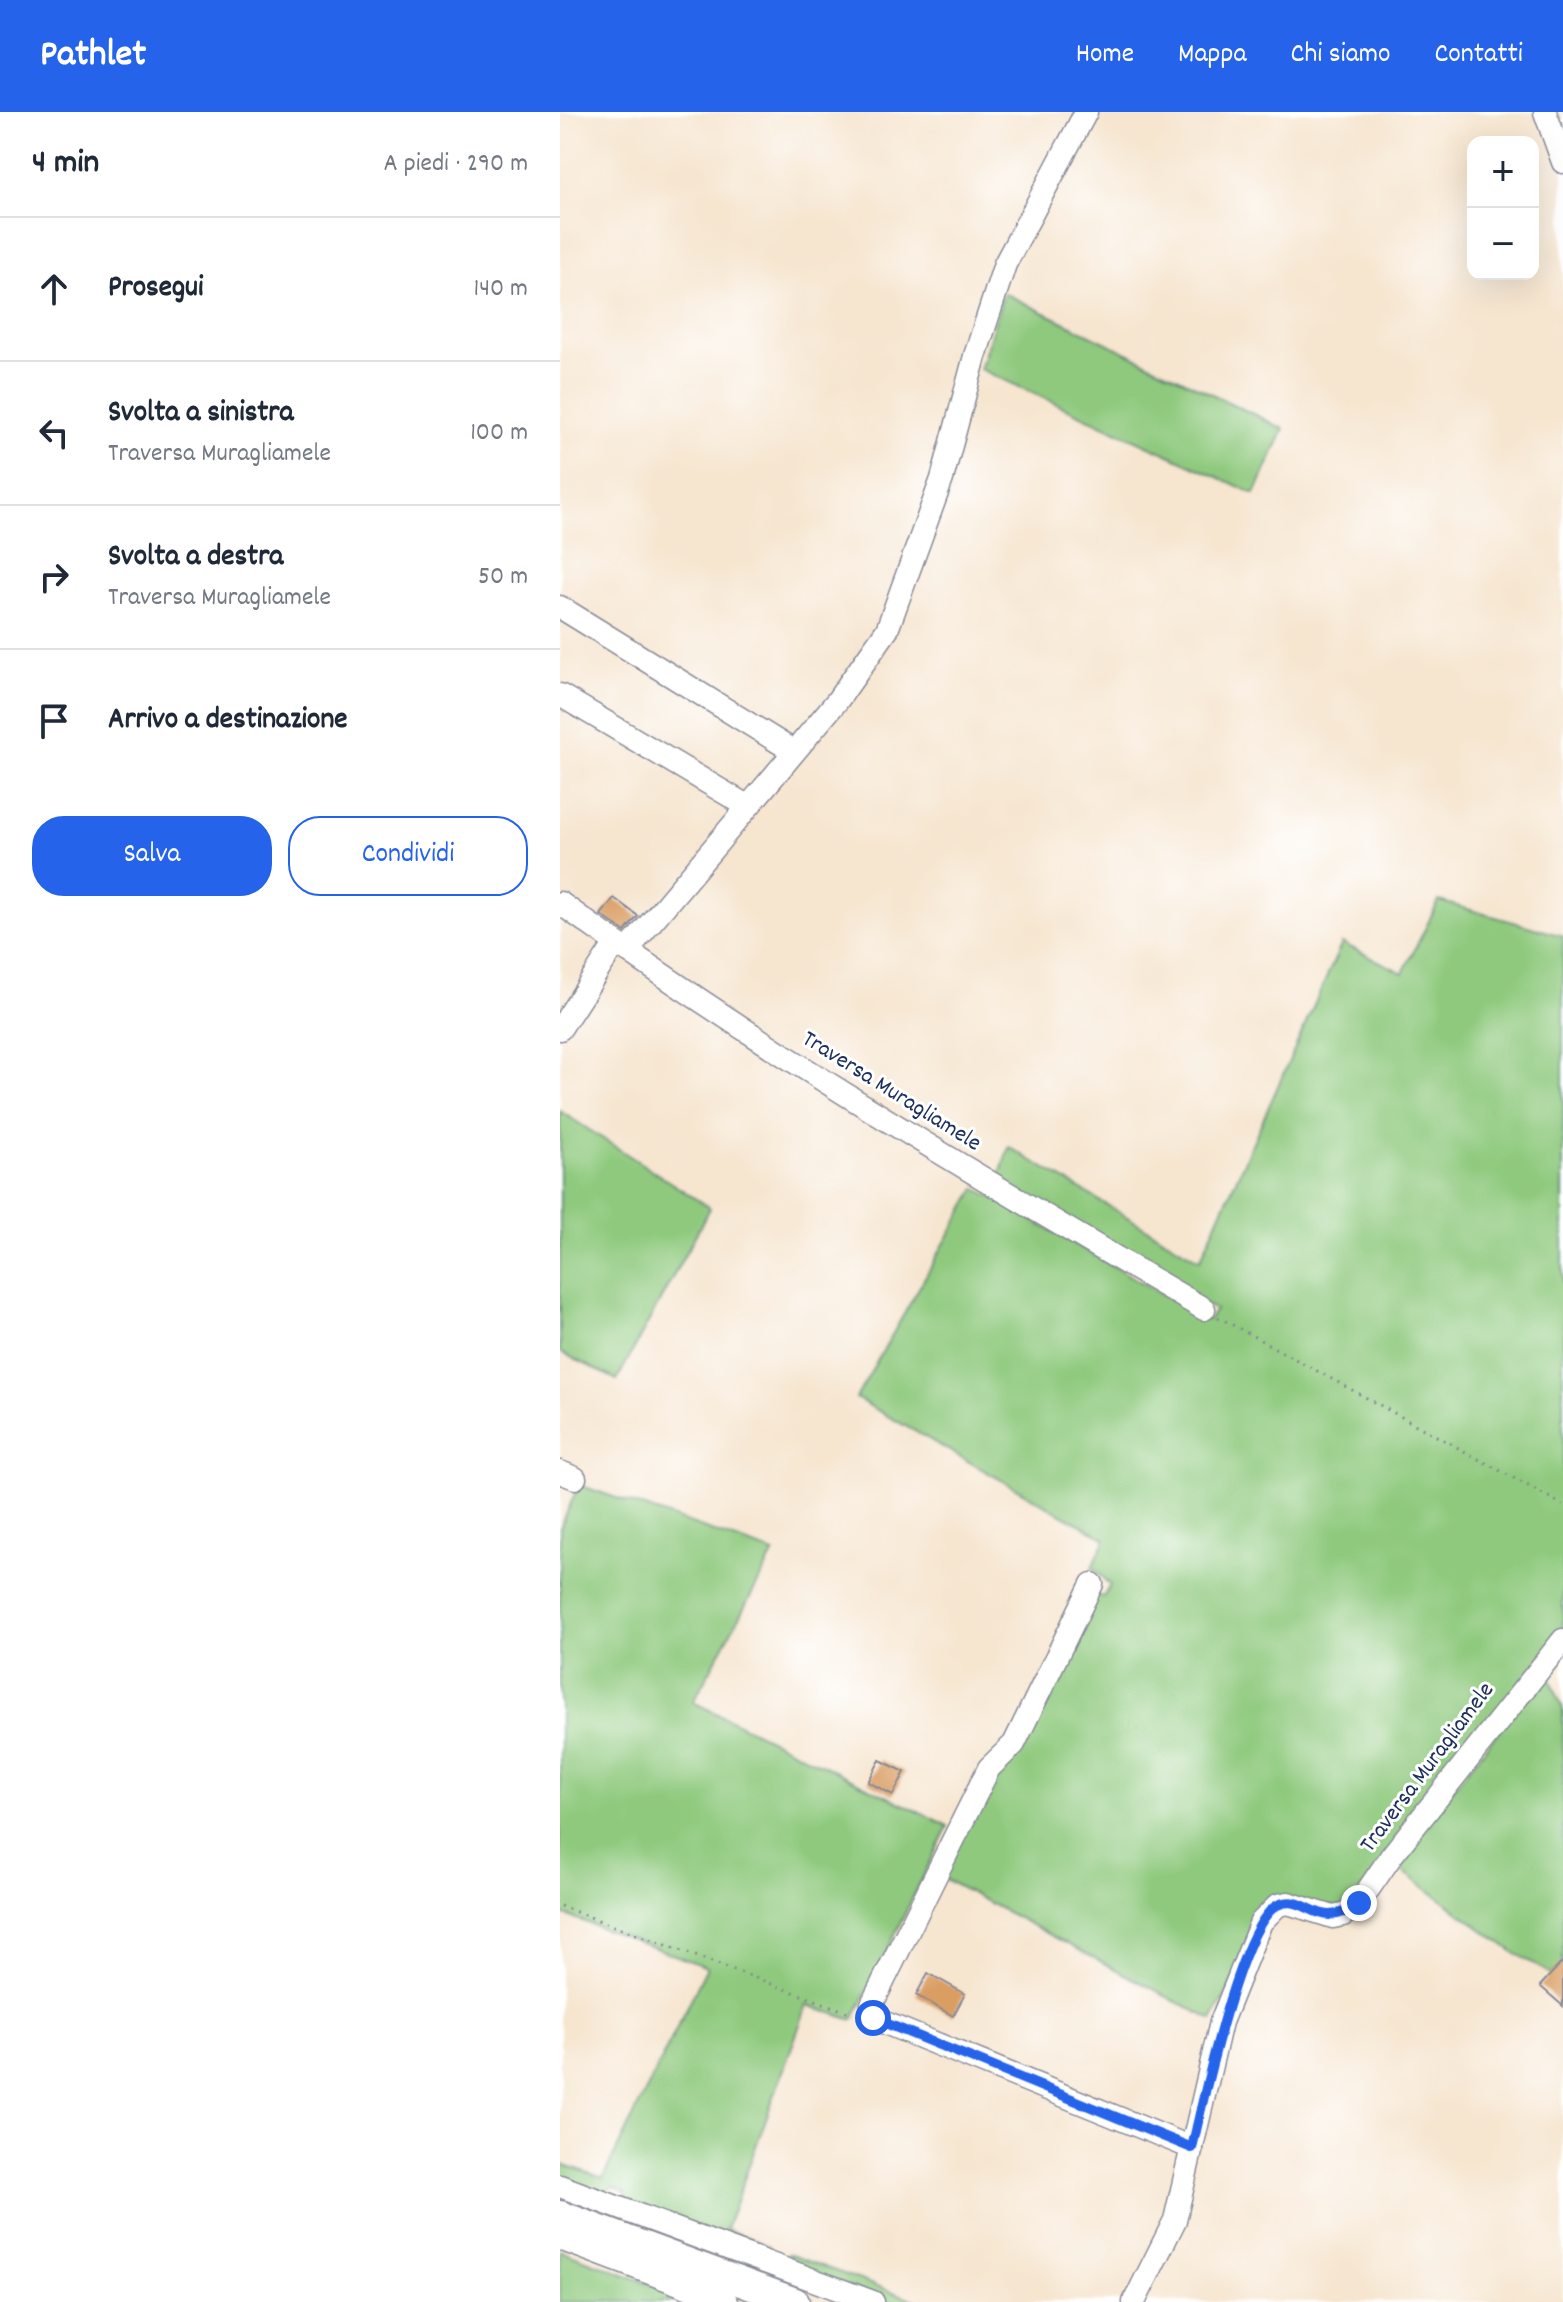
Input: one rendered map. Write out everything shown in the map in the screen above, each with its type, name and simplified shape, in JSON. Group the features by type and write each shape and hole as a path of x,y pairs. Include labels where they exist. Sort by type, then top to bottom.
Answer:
{"main road":[{"path":"560,2215 795,2302"}],"street":[{"path":"560,1029 621,947 837,701 887,630 942,479 975,356 1005,264 1086,112"},
{"path":"1545,112 1563,162"},
{"path":"560,607 793,751"},
{"path":"560,695 747,806"},
{"name":"Traversa Muragliamele","path":"560,903 827,1083 988,1183 1204,1309"},
{"path":"1092,1584 1014,1744 989,1768 982,1781 872,2004 873,2018 1192,2148"},
{"name":"Traversa Muragliamele","path":"1134,2302 1171,2230 1184,2193 1221,2022 1261,1922 1278,1905 1288,1903 1333,1917 1343,1915 1359,1903 1392,1855 1563,1640"},
{"path":"560,2186 873,2302"},
{"path":"560,2239 727,2302"}],"path":[{"path":"1204,1309 1563,1505"},
{"path":"560,1906 873,2018"}],"green space":[{"path":"1004,293 1284,429 1255,494 980,369"},
{"path":"1439,901 1563,936 1563,1632 1347,1908 1277,1900 1212,2020 940,1877 1091,1597 1104,1596 1110,1585 1092,1567 1106,1539 856,1398 976,1188 1208,1320 1215,1310 998,1181 1009,1147 1200,1260 1342,943 1403,973"},
{"path":"560,1111 710,1208 617,1380 560,1352"},
{"path":"579,1485 774,1553 693,1702 948,1826 853,2020 807,2005 726,2229 769,2246 756,2252 628,2205 624,2191 614,2187 599,2194 560,2180 560,2163 603,2178 707,1967 560,1913 560,1528"},
{"path":"1547,1670 1563,1709 1563,1964 1551,1974 1515,1953 1393,1864"},
{"path":"560,2250 698,2302 560,2302"},
{"path":"788,2254 921,2302 891,2302 789,2264"}],"building":[{"path":"614,898 638,916 625,932 601,915"},
{"path":"880,1760 905,1772 893,1795 868,1782"},
{"path":"1563,1961 1563,2006 1540,1986"},
{"path":"928,1973 965,1994 953,2016 916,1995"}],"route":[{"path":"873,2018 1192,2148 1221,2022 1261,1922 1269,1911 1288,1903 1333,1917 1343,1915 1359,1903"}]}
